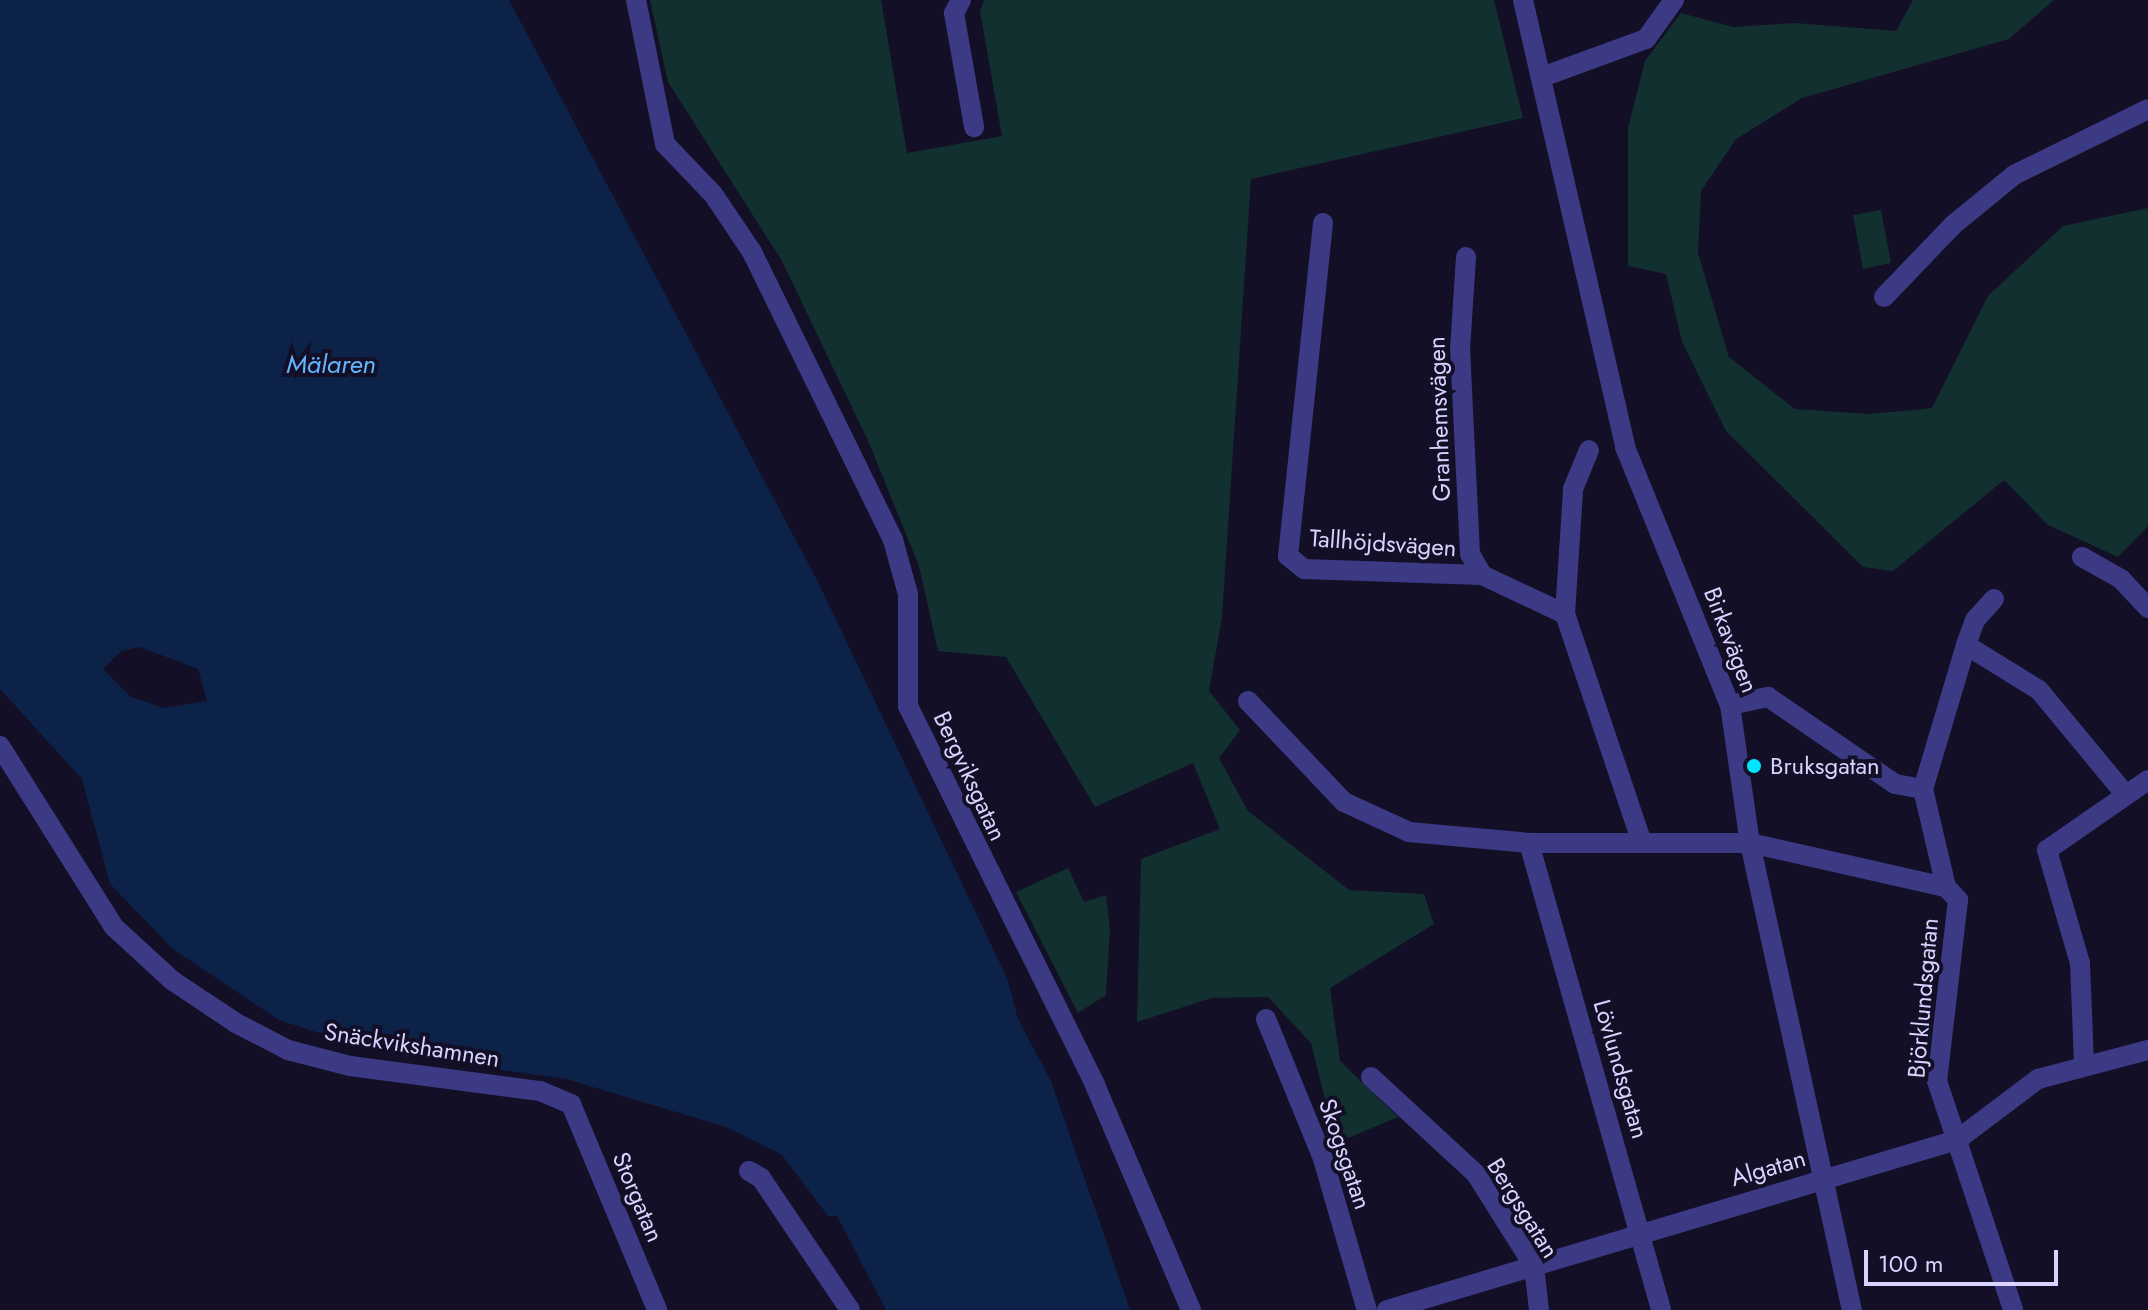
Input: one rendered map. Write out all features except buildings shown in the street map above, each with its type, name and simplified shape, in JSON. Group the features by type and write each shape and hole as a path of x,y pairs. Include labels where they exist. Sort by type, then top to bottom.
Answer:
{"street":[{"name":"Bergviksgatan","path":"636,0 665,144 713,194 752,252 893,540 908,594 913,718 1095,1085 1191,1310"},
{"path":"961,0 954,13 974,127"},
{"name":"Birkavägen","path":"1523,0 1625,447 1730,705 1750,843 1852,1310"},
{"path":"1542,77 1646,39 1674,0"},
{"path":"1884,297 1953,225 2014,175 2148,109"},
{"name":"Tallhöjdsvägen","path":"1323,223 1288,556 1304,569 1482,575 1565,614"},
{"name":"Granhemsvägen","path":"1466,257 1461,380 1470,554 1482,575"},
{"path":"1589,450 1573,489 1565,614 1641,840"},
{"path":"2082,557 2121,579 2148,608"},
{"name":"Björklundsgatan","path":"1994,599 1975,620 1923,789 1946,887 1958,900 1937,1081 2013,1310"},
{"path":"1966,645 2039,690 2125,794"},
{"path":"1730,705 1768,697 1895,784 1923,789"},
{"path":"1248,701 1344,802 1409,832 1529,843 1641,840 1750,843 1946,887"},
{"name":"Snäckvikshamnen","path":"0,746 114,927 173,981 236,1023 288,1050 350,1066 540,1091 571,1104"},
{"path":"2084,1063 2080,963 2047,850 2148,780"},
{"name":"Lövlundsgatan","path":"1529,843 1661,1310"},
{"name":"Skogsgatan","path":"1266,1019 1323,1159 1367,1310"},
{"name":"Algatan","path":"1387,1310 1957,1140 2020,1089 2084,1063 2148,1050"},
{"name":"Bergsgatan","path":"1371,1077 1476,1174 1534,1266 1539,1310"},
{"name":"Storgatan","path":"571,1104 657,1310"},
{"path":"749,1171 761,1178 850,1310"}],"green space":[{"path":"650,0 881,0 907,153 1002,136 980,11 984,0 1494,0 1523,118 1251,179 1222,617 1209,691 1240,730 1219,758 1248,811 1349,890 1424,894 1434,924 1330,988 1340,1061 1398,1117 1336,1143 1311,1043 1268,997 1212,998 1137,1022 1141,859 1220,829 1193,763 1095,807 1006,657 938,651 919,566 869,443 782,261 668,82"},
{"path":"1913,0 2054,0 2009,39 1802,98 1736,139 1701,191 1698,253 1729,357 1795,409 1871,414 1932,408 1988,296 2063,226 2148,208 2148,526 2118,557 2048,525 2004,480 1893,571 1863,567 1726,431 1682,342 1666,274 1628,266 1628,128 1645,61 1681,13 1733,27 1795,23 1896,31"},
{"path":"1881,210 1891,263 1863,269 1853,215"},
{"path":"1068,868 1084,902 1106,895 1110,929 1106,995 1078,1013 1016,892"}],"water":[{"name":"Mälaren","path":"0,0 509,0 818,582 1007,978 1018,1019 1051,1081 1130,1310 886,1310 837,1216 828,1216 782,1155 726,1127 566,1079 381,1053 279,1020 173,949 110,884 82,779 0,689","holes":["140,647 198,669 207,701 164,708 131,697 103,669 121,651"]}],"place":[{"name":"Bruksgatan","path":"1754,766"}]}
